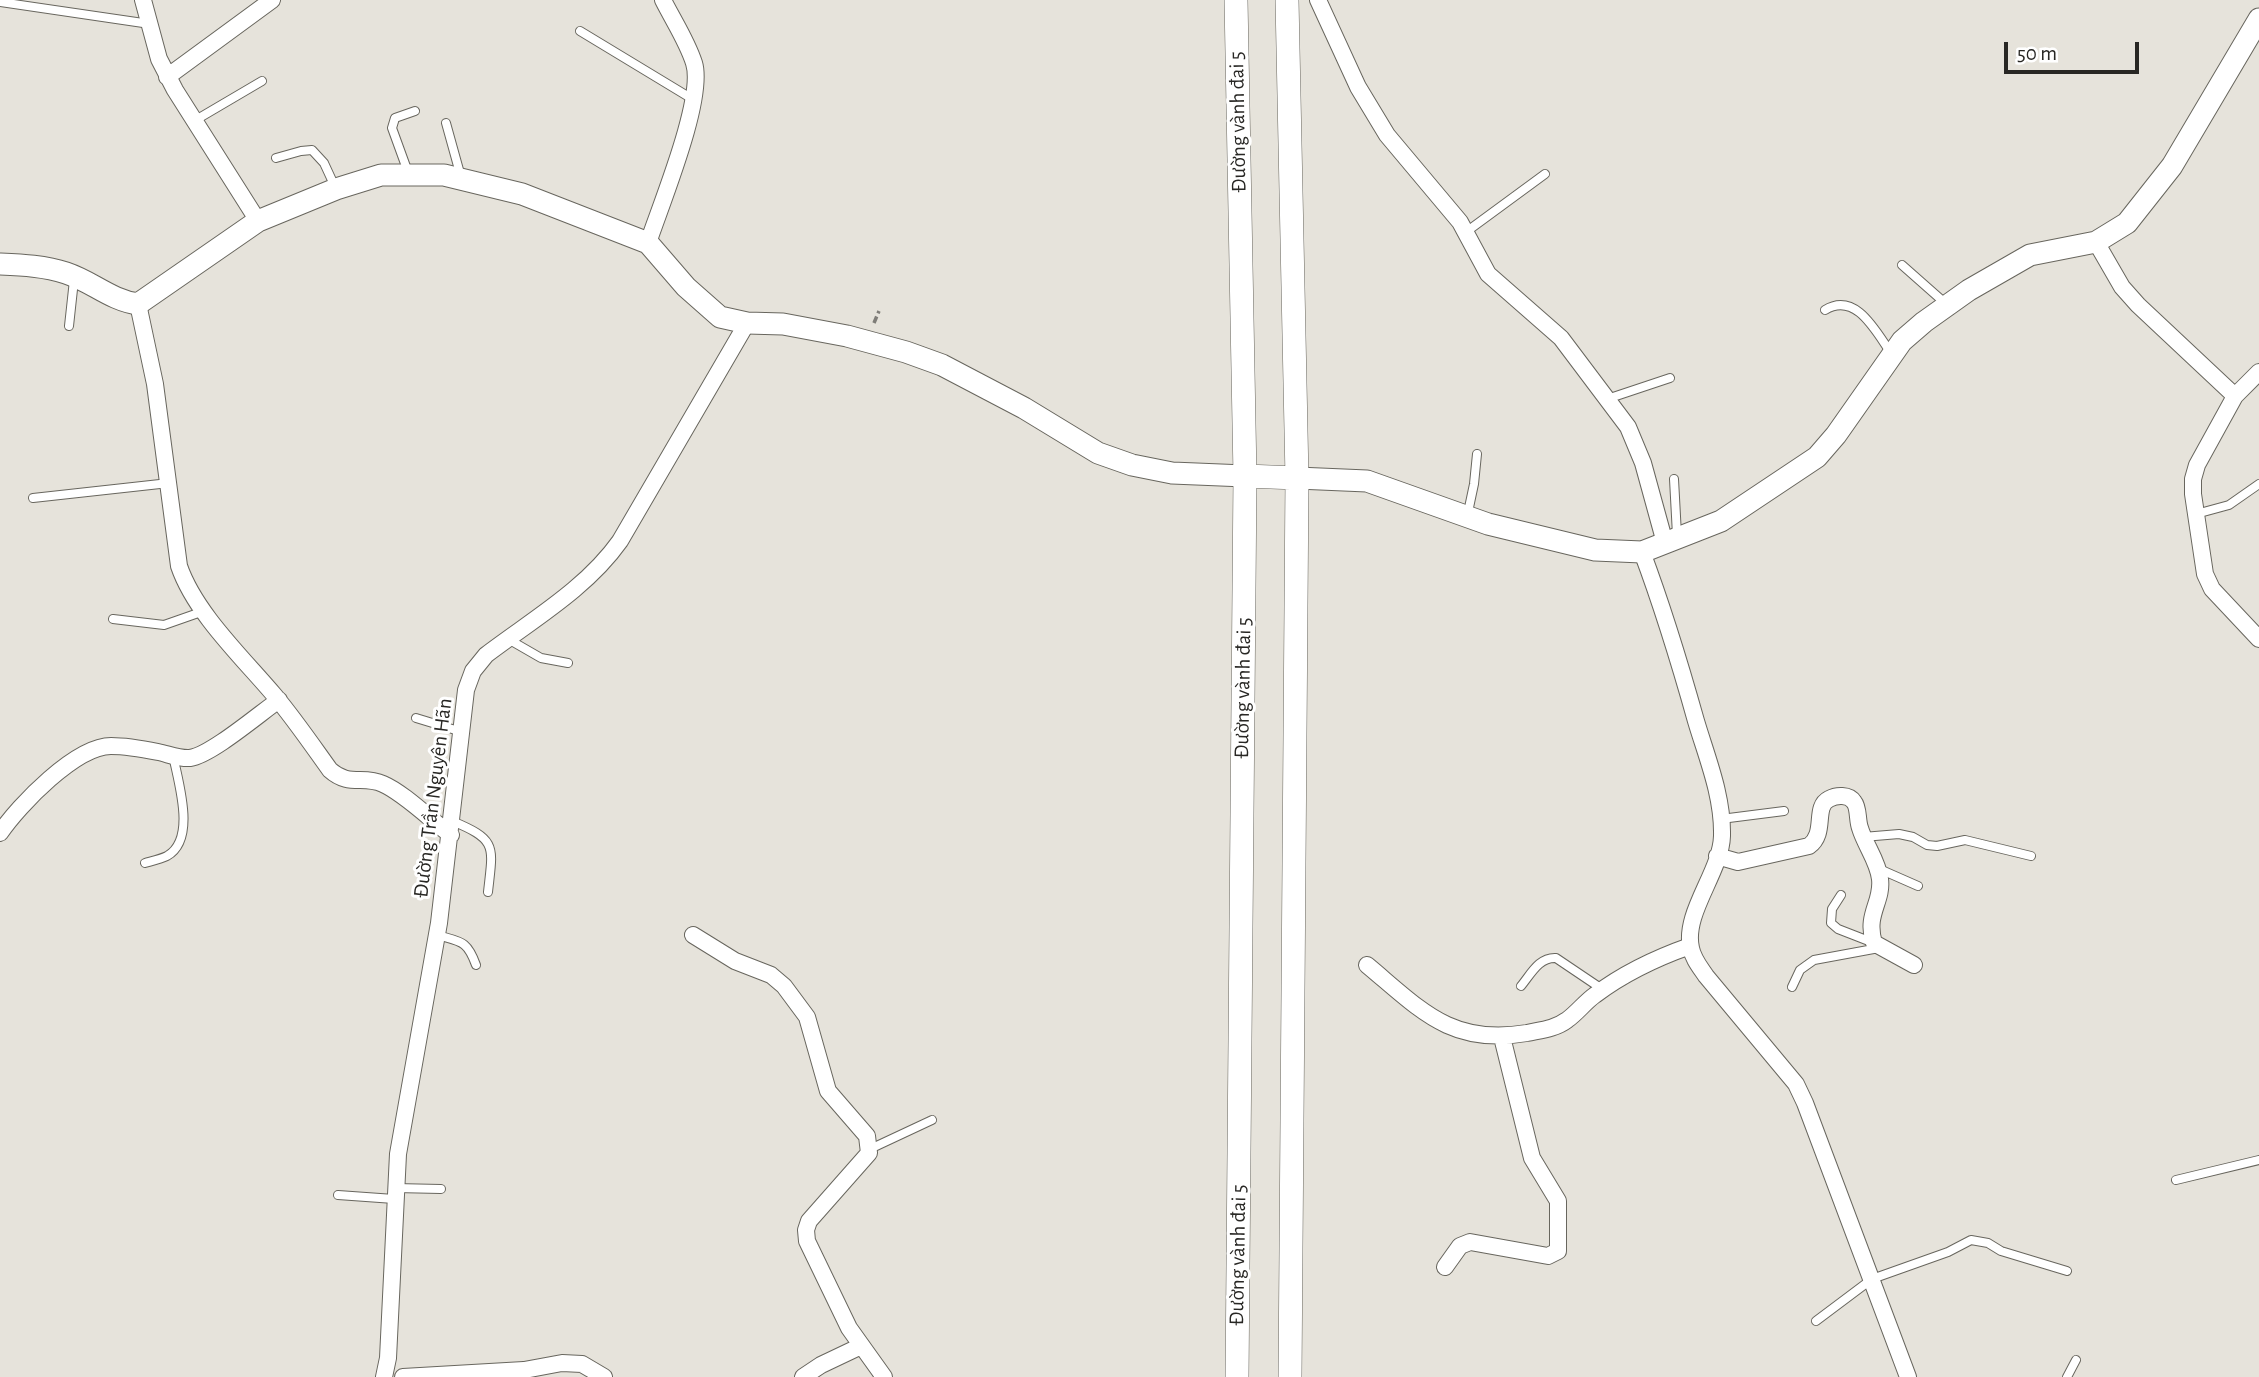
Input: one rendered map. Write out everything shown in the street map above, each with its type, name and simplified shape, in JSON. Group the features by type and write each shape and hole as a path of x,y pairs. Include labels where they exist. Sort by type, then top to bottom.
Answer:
{"main road":[{"name":"Đường vành đai 5","path":"1236,0 1245,476 1237,1377"},
{"path":"1287,0 1297,478 1290,1377"},
{"path":"1245,476 1297,478"}],"street":[{"path":"143,0 159,59 167,76 258,221"},
{"path":"167,76 272,0"},
{"path":"648,243 697,85 694,63 663,0"},
{"path":"1318,0 1357,87 1387,135 1466,232 1488,274 1551,328 1628,427 1671,541"},
{"path":"1297,478 1367,481 1468,517 1595,550 1642,552 1721,520 1817,457 1836,435 1902,341 1948,305 2030,255 2096,242 2127,223 2172,166 2259,19"},
{"path":"0,264 29,266 74,276 119,301 138,304 258,221 335,189 381,175 444,175 522,194 648,243 686,287 720,317 747,323 783,324 847,336 906,352 942,365 993,390 1098,453 1132,465 1172,472 1245,476"},
{"path":"2096,242 2122,287 2138,305 2235,396"},
{"path":"138,304 155,384 179,566 185,583 204,611 279,700 338,777 348,781 374,780 386,785 451,828"},
{"name":"Đường Trần Nguyên Hãn","path":"384,1377 388,1358 398,1154 437,935 466,691 473,671 486,655 590,577 606,561 747,323"},
{"path":"2259,372 2235,396 2197,465 2193,479 2205,574 2212,589 2259,639"},
{"path":"1642,552 1664,610 1692,704 1715,785 1721,819 1722,839 1692,924 1690,946 1696,962 1706,976 1796,1084 1908,1377"},
{"path":"0,833 43,786 80,755 108,746 188,758 204,753 279,700"},
{"path":"1717,856 1738,862 1810,846 1817,841 1821,809 1825,801 1844,796 1852,799 1856,804 1863,836 1877,868 1881,887 1870,930 1878,945 1914,965"},
{"path":"692,935 735,961 771,975 784,986 807,1017 828,1091 867,1136 870,1149 864,1159 809,1221 806,1230 807,1241 849,1328 884,1377"},
{"path":"1367,965 1426,1014 1446,1026 1466,1034 1502,1037 1552,1028 1566,1021 1602,989 1641,965 1690,946"},
{"path":"1445,1267 1460,1246 1470,1242 1548,1256 1558,1251 1558,1201 1528,1147 1502,1037"},
{"path":"803,1377 861,1346"},
{"path":"402,1377 524,1370 562,1363 582,1364 604,1377"}],"lane":[{"path":"0,2 150,24"},
{"path":"580,31 694,100"},
{"path":"194,121 262,80"},
{"path":"409,175 392,128 396,118 415,111"},
{"path":"446,123 462,180"},
{"path":"276,159 312,150 324,163 335,189"},
{"path":"1466,232 1545,174"},
{"path":"1902,265 1948,305"},
{"path":"69,326 74,276"},
{"path":"1825,310 1834,304 1846,304 1867,318 1892,356"},
{"path":"1607,400 1670,378"},
{"path":"1468,517 1477,454"},
{"path":"1671,541 1674,479"},
{"path":"33,498 169,483"},
{"path":"2196,514 2229,505 2259,484"},
{"path":"113,619 164,625 204,611"},
{"path":"508,639 541,658 568,663"},
{"path":"416,718 462,732"},
{"path":"145,863 169,855 181,840 185,827 173,755"},
{"path":"1721,819 1784,811"},
{"path":"451,828 482,835 490,845 492,859 488,892"},
{"path":"1863,836 1899,834 1937,846 1965,840 2031,856"},
{"path":"1877,868 1918,886"},
{"path":"1841,895 1832,909 1831,923 1838,929 1878,945"},
{"path":"437,935 459,941 470,948 476,965"},
{"path":"1792,987 1800,970 1814,960 1878,945"},
{"path":"1521,986 1541,961 1552,957 1602,989"},
{"path":"870,1149 932,1120"},
{"path":"2176,1180 2259,1160"},
{"path":"338,1195 395,1194 441,1189"},
{"path":"1816,1321 1872,1279 1948,1252 1971,1240 1988,1243 2001,1251 2067,1271"},
{"path":"2067,1377 2077,1360"}]}
